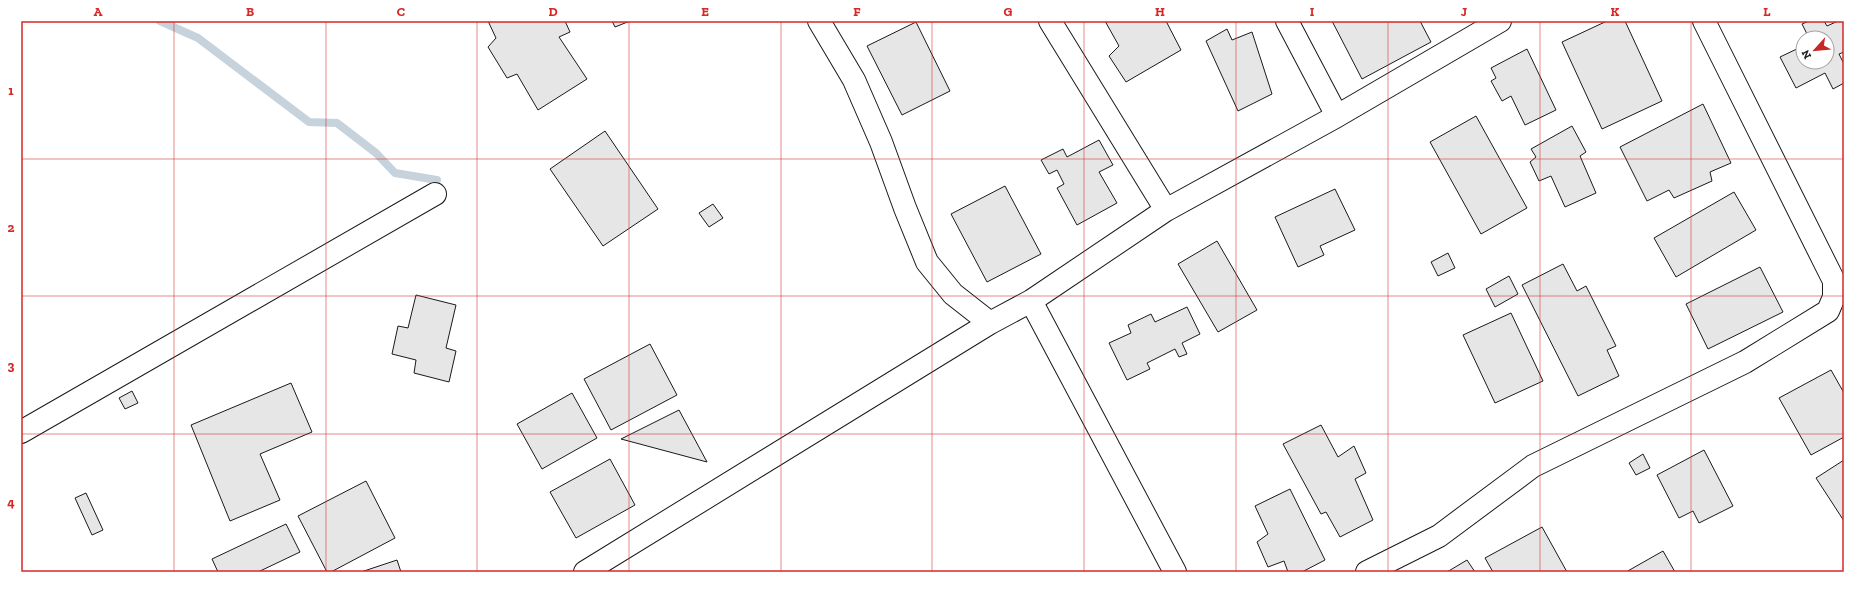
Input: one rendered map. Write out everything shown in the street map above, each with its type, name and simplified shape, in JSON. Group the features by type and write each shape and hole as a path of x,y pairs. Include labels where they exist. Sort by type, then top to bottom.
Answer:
{"street":[{"path":"819,21 854,80 882,142 904,208 927,262 953,294 990,323"},
{"path":"1050,21 1166,210"},
{"path":"1287,21 1337,116"},
{"path":"585,572 990,323 1031,301 1166,210 1337,116 1500,21"},
{"path":"1367,572 1439,536 1533,466 1745,362 1828,311 1834,297 1834,282 1704,21"},
{"path":"21,432 435,194"},
{"path":"1031,301 1175,572"}],"building":[{"path":"488,21 565,21 570,32 559,37 587,79 538,110 517,74 507,78 488,47 496,38"},
{"path":"612,21 630,21 615,27"},
{"path":"1105,21 1166,21 1181,50 1126,82 1109,56 1119,46"},
{"path":"1332,21 1420,21 1431,42 1362,79"},
{"path":"1607,21 1625,21 1662,101 1602,129 1562,42"},
{"path":"1809,21 1824,21 1827,26 1838,21 1844,21 1844,52 1839,54 1844,64 1844,83 1833,89 1825,73 1796,88 1780,57 1795,50 1795,70 1835,70 1835,30 1805,30 1802,24"},
{"path":"916,22 950,91 902,115 867,46"},
{"path":"1227,29 1232,40 1252,32 1272,94 1238,111 1206,41"},
{"path":"1527,49 1556,110 1525,125 1511,96 1502,101 1491,81 1496,78 1491,68"},
{"path":"1703,104 1731,163 1710,172 1712,181 1674,198 1669,190 1647,201 1620,147"},
{"path":"1476,116 1527,208 1481,234 1430,142"},
{"path":"1572,126 1586,152 1580,156 1596,193 1565,207 1551,176 1539,181 1530,162 1536,157 1531,149"},
{"path":"605,131 658,209 603,246 550,169"},
{"path":"1099,140 1113,165 1099,172 1117,203 1077,225 1057,188 1064,184 1057,170 1049,174 1041,160 1063,149 1067,157"},
{"path":"1005,186 1041,254 987,282 951,214"},
{"path":"1335,189 1355,230 1320,246 1324,255 1298,267 1275,217"},
{"path":"1734,192 1756,230 1676,277 1654,238"},
{"path":"713,204 723,218 709,227 699,213"},
{"path":"1217,241 1257,310 1218,332 1178,264"},
{"path":"1448,253 1455,268 1438,276 1431,262"},
{"path":"1563,264 1577,291 1586,286 1616,346 1607,350 1619,376 1578,396 1522,285"},
{"path":"1760,267 1783,312 1708,349 1686,304"},
{"path":"1509,276 1518,294 1495,307 1486,289"},
{"path":"416,295 456,305 446,348 456,351 449,382 414,373 416,360 392,354 398,326 408,328"},
{"path":"1187,307 1200,334 1182,343 1187,354 1179,357 1175,349 1147,363 1150,369 1127,380 1109,343 1131,333 1128,325 1151,314 1155,322"},
{"path":"1511,313 1543,381 1495,403 1463,335"},
{"path":"650,344 677,395 611,430 584,379"},
{"path":"1831,370 1844,393 1844,437 1811,455 1779,398"},
{"path":"291,383 312,432 260,454 280,500 230,521 191,425"},
{"path":"132,391 138,403 125,409 119,398"},
{"path":"572,393 597,438 542,469 517,424"},
{"path":"679,410 707,462 621,439"},
{"path":"1321,425 1338,457 1354,446 1366,473 1355,479 1373,520 1340,537 1326,512 1321,514 1283,444"},
{"path":"1704,450 1733,506 1699,523 1693,511 1679,518 1657,475"},
{"path":"1643,454 1650,468 1636,475 1629,463"},
{"path":"610,459 635,505 576,538 550,492"},
{"path":"1844,460 1844,521 1816,478"},
{"path":"366,481 395,538 331,572 327,572 298,516"},
{"path":"1290,489 1325,560 1302,572 1288,572 1284,561 1268,567 1257,542 1268,534 1255,506"},
{"path":"86,493 103,530 92,535 75,498"},
{"path":"286,524 300,552 258,572 218,572 212,559"},
{"path":"1542,527 1567,572 1493,572 1485,558"},
{"path":"1663,551 1675,572 1626,572"},
{"path":"397,560 401,572 361,572"},
{"path":"1467,560 1475,572 1447,572"}],"waterway":[{"path":"160,21 198,38 309,122 337,123 376,153 395,173 437,180"}]}
